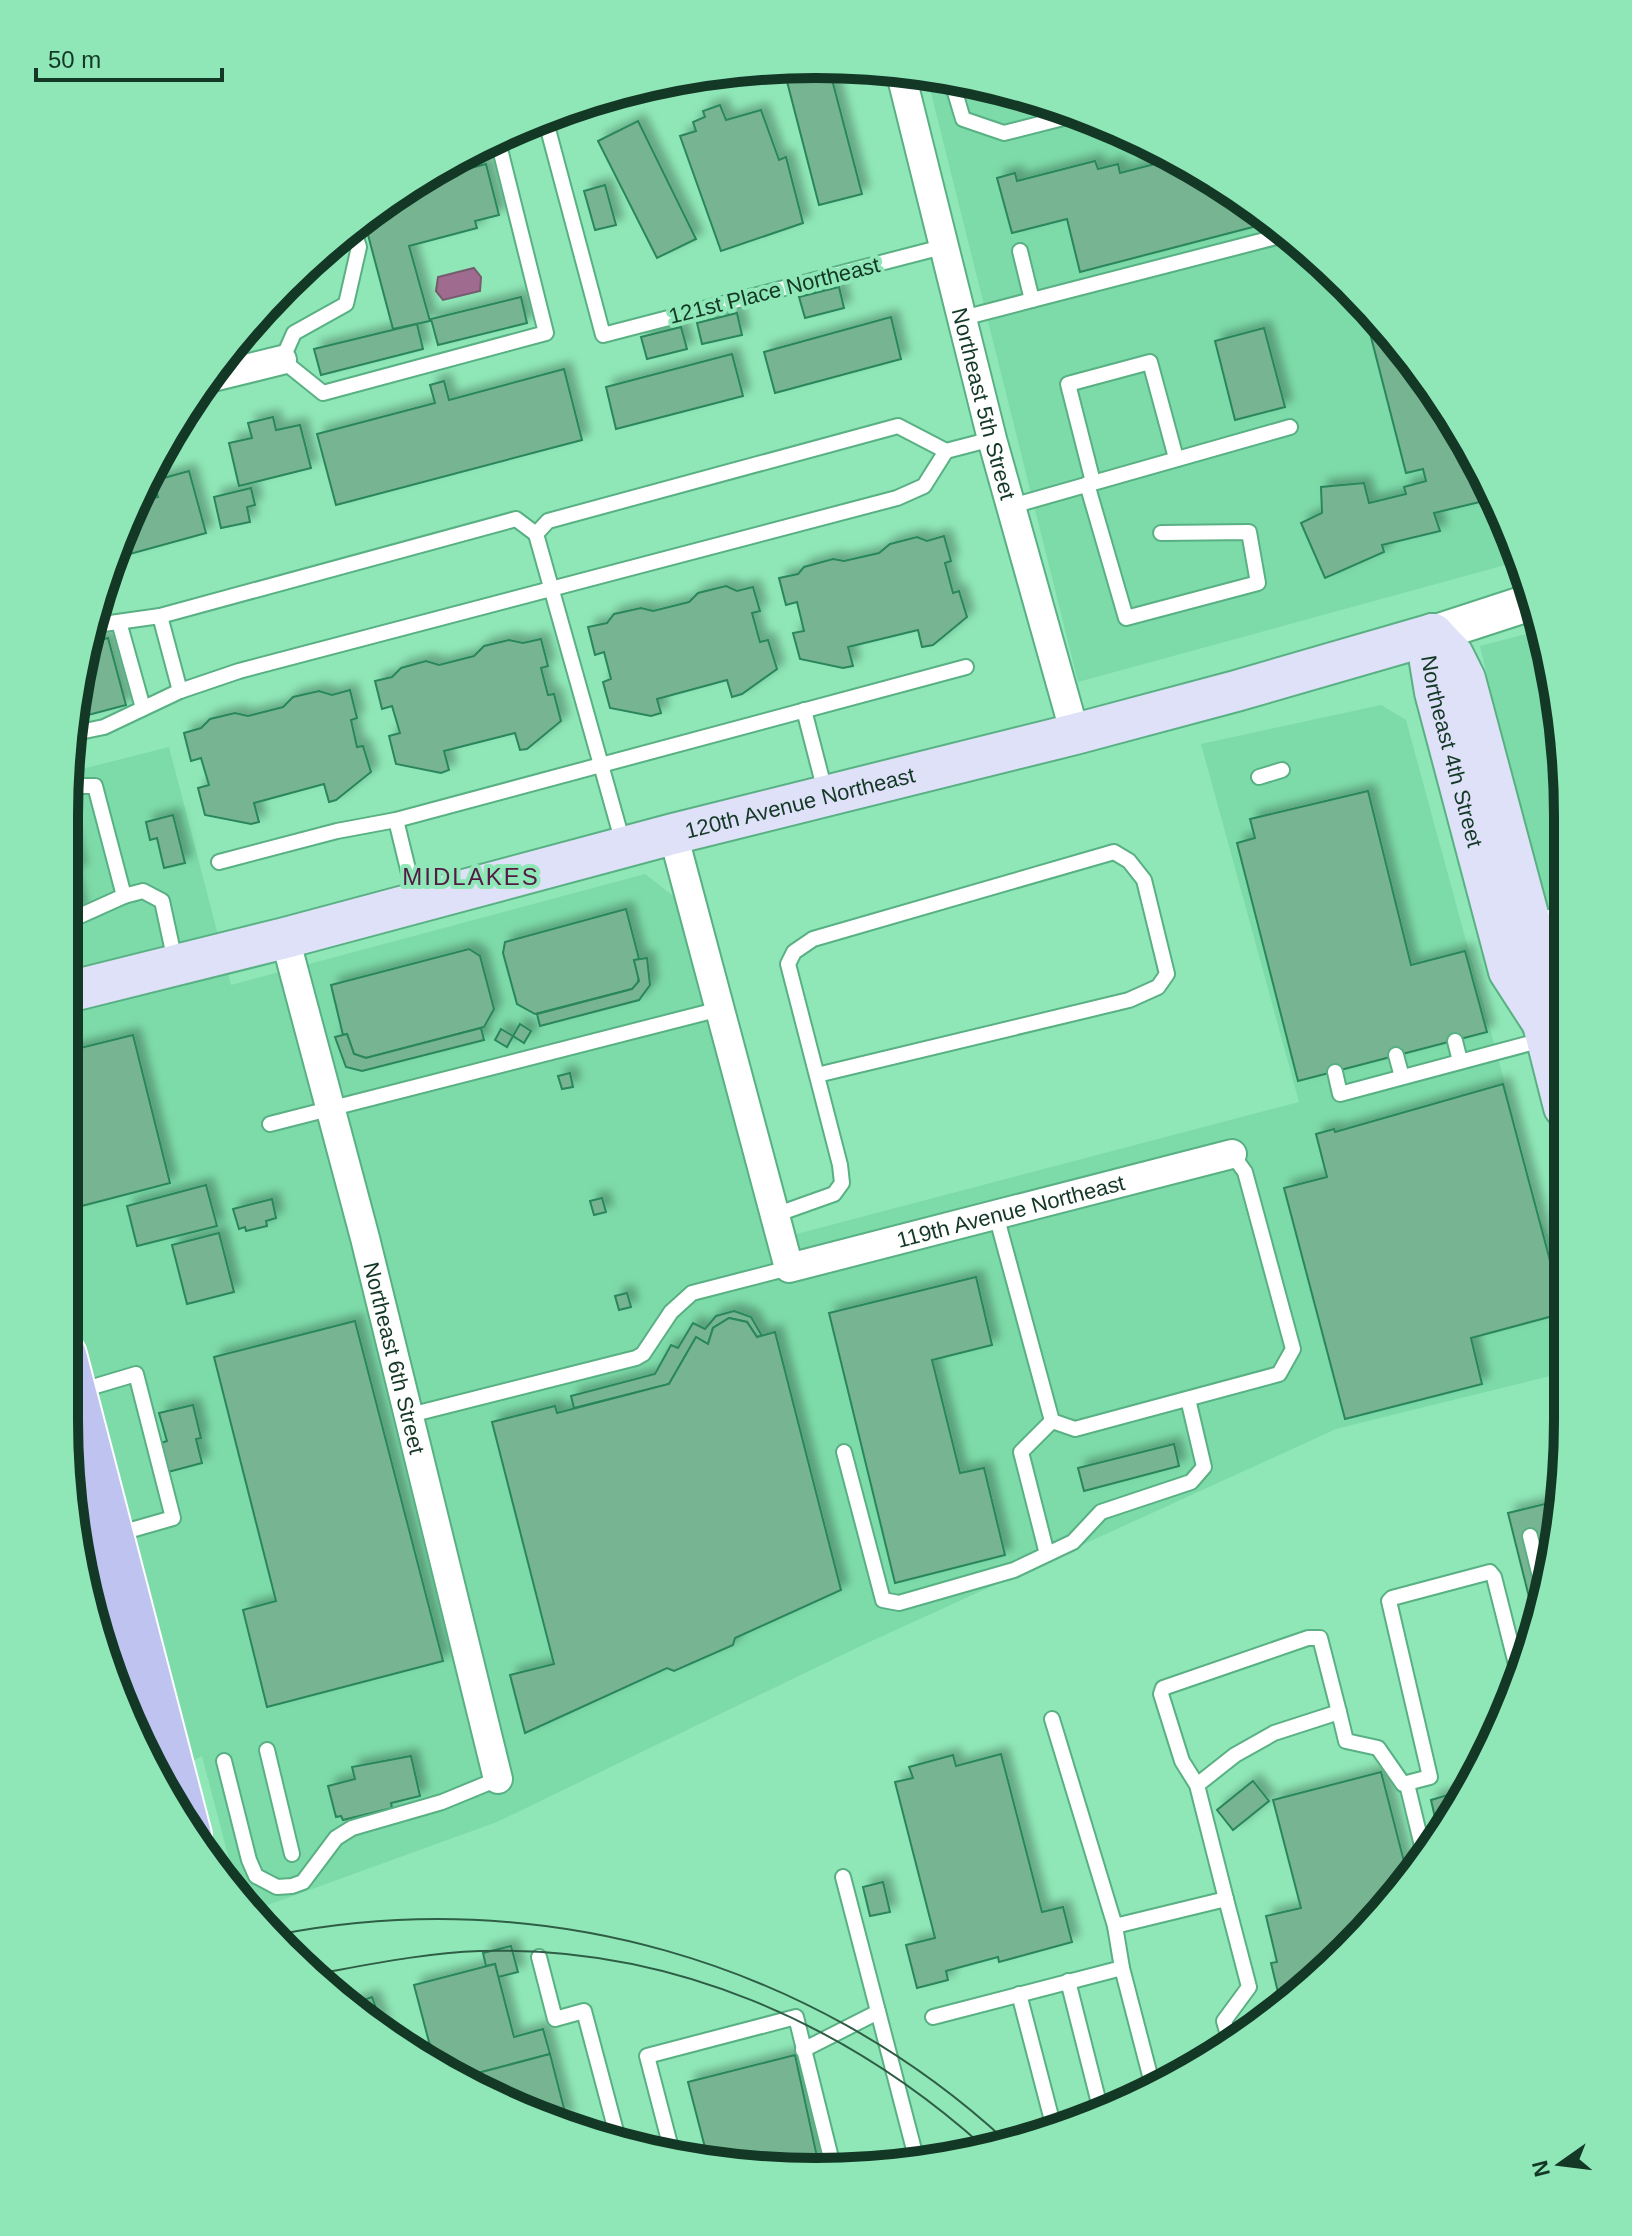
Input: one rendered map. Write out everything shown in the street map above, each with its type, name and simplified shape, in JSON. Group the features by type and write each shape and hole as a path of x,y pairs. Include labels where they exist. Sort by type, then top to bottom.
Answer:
{"main road":[{"name":"120th Avenue Northeast","path":"78,989 285,938 673,834 1075,734 1433,634"},
{"name":"Northeast 4th Street","path":"1433,634 1453,655 1465,679 1546,918 1540,963 1545,1032 1554,1068"},
{"name":"Northeast 4th Street","path":"1433,634 1430,662 1435,692 1509,971 1545,1032"},
{"path":"78,1408 177,1790"}],"street":[{"name":"Northeast 5th Street","path":"914,84 946,246 992,439 1075,734"},
{"path":"226,374 282,360"},
{"name":"120th Avenue Northeast","path":"1433,634 1523,605"},
{"path":"673,834 789,1268"},
{"name":"Northeast 6th Street","path":"285,938 410,1415 498,1779"},
{"name":"119th Avenue Northeast","path":"789,1268 1232,1154"}],"lane":[{"path":"955,91 963,119 1004,133 1059,119"},
{"name":"121st Place Northeast","path":"548,129 603,335 946,246"},
{"path":"356,239 359,247 346,304 294,333 282,360 323,393 546,333 500,149"},
{"path":"963,318 1274,238"},
{"path":"1020,251 1032,300"},
{"path":"1161,533 1249,532 1258,583 1126,618 1090,483 1068,384 1150,362 1176,458"},
{"path":"536,534 548,521 898,426 946,451 992,439"},
{"path":"1012,506 1290,427"},
{"path":"83,731 104,727 173,694 239,671 897,498 924,486 946,451"},
{"path":"103,624 160,616 516,519 536,534 624,847"},
{"path":"160,616 173,694"},
{"path":"119,622 143,708"},
{"path":"219,862 337,831 396,820 966,667"},
{"path":"804,710 826,795"},
{"path":"1259,777 1282,770"},
{"path":"79,786 95,786 124,896"},
{"path":"396,820 416,903"},
{"path":"775,1215 834,1194 842,1183 788,964 794,952 813,939 1114,852 1129,861 1144,880 1167,974 1158,987 1129,1000 817,1075"},
{"path":"78,917 143,891 162,901 175,965"},
{"path":"270,1124 720,1009"},
{"path":"1335,1072 1340,1094 1460,1061 1545,1032"},
{"path":"1455,1041 1460,1061"},
{"path":"1396,1055 1402,1077"},
{"path":"1052,1421 1075,1429 1279,1374 1293,1349 1245,1172 1232,1154"},
{"path":"996,1215 1052,1421"},
{"path":"410,1415 636,1358 643,1354 679,1301 692,1293 789,1268"},
{"path":"78,1374 136,1374 173,1518 112,1535"},
{"path":"844,1452 883,1600 899,1603 1014,1570 1073,1542 1101,1512 1191,1482 1204,1467 1188,1399"},
{"path":"1047,1554 1021,1452 1052,1421"},
{"path":"1530,1536 1538,1570"},
{"path":"1227,2033 1224,2021 1249,1987 1197,1785 1182,1761 1161,1694 1163,1688 1315,1636 1320,1638 1346,1741 1378,1748 1396,1776 1407,1784 1430,1777 1390,1599 1490,1572 1514,1658"},
{"path":"1197,1785 1235,1755 1274,1733 1339,1712"},
{"path":"1052,1719 1115,1926 1122,1968 1151,2077"},
{"path":"267,1750 292,1854"},
{"path":"224,1761 249,1860 256,1876 277,1887 303,1882 336,1838 352,1828 442,1802 498,1779"},
{"path":"1407,1784 1421,1842"},
{"path":"843,1877 914,2152"},
{"path":"1115,1926 1226,1899"},
{"path":"539,1957 555,2019 584,2011 616,2130"},
{"path":"933,2017 1122,1968"},
{"path":"1068,1981 1099,2102"},
{"path":"1019,1994 1052,2119"},
{"path":"803,2050 878,2012"},
{"path":"670,2143 647,2056 796,2017 831,2157"}],"shaded area":[{"path":"929,87 1007,103 1053,117 1142,154 1226,202 1303,261 1371,329 1430,406 1478,490 1509,564 1078,682"},
{"path":"474,268 481,277 480,291 443,300 436,291 438,277"},
{"path":"1531,633 1548,720 1552,768 1554,952 1480,646"},
{"path":"1381,705 1406,720 1537,1213 1554,1248 1554,1375 1336,1429 865,1644 497,1822 261,1907 232,1870 202,1756 169,1774 134,1702 103,1611 84,1516 78,1420 80,769 169,747 231,985 645,874 681,902 766,1242 1299,1102 1201,744"}],"building":[{"path":"786,79 832,79 862,194 819,205"},
{"path":"720,105 726,120 761,110 779,160 786,157 803,223 721,251 680,136 696,131 693,122 705,117 703,111"},
{"path":"638,121 696,239 657,258 598,141"},
{"path":"1095,161 1098,169 1118,164 1120,173 1159,163 1226,202 1258,226 1080,272 1067,219 1012,233 997,178 1015,173 1017,181"},
{"path":"486,164 499,215 475,221 477,228 409,246 430,321 393,329 367,231 406,202 442,180 457,176 457,172"},
{"path":"605,185 616,225 595,230 584,191"},
{"path":"839,287 844,308 805,318 799,297"},
{"path":"521,297 527,323 438,345 431,319"},
{"path":"737,313 742,335 702,344 697,323"},
{"path":"891,317 901,359 775,393 764,352"},
{"path":"417,324 423,349 321,375 314,349"},
{"path":"1368,326 1430,406 1483,501 1434,513 1440,531 1382,545 1384,552 1325,578 1301,523 1322,513 1321,487 1364,483 1369,503 1406,494 1404,487 1426,481 1423,469 1406,473"},
{"path":"681,327 687,349 647,359 641,337"},
{"path":"1264,328 1285,407 1235,420 1215,341"},
{"path":"732,354 743,396 616,429 606,387"},
{"path":"564,369 582,440 336,505 317,434 435,403 430,385 444,381 449,400"},
{"path":"273,417 276,430 300,425 311,468 239,486 229,443 252,438 248,423"},
{"path":"189,471 206,533 126,555 150,499 158,497 155,488 160,479"},
{"path":"251,488 255,505 247,507 250,522 221,528 214,497"},
{"path":"944,536 951,561 945,563 953,593 959,591 967,617 933,645 922,647 918,630 848,647 853,666 843,668 800,659 793,633 804,631 797,602 786,605 779,578 798,574 804,567 833,559 844,561 879,553 890,544 917,537 927,541"},
{"path":"726,586 737,591 753,587 760,611 752,613 760,642 768,640 777,669 742,694 732,697 727,680 657,699 661,713 651,716 610,708 603,682 611,679 604,652 595,655 588,627 607,623 614,614 641,608 653,611 689,602 698,593"},
{"path":"108,638 126,705 85,716 92,672 99,640"},
{"path":"541,639 548,666 541,668 548,695 554,694 561,721 527,749 520,750 515,733 444,751 449,770 441,773 396,764 389,736 400,733 392,706 382,709 375,681 392,677 401,668 426,661 439,665 474,656 484,646 509,640 523,643"},
{"path":"350,690 357,718 351,720 357,747 363,746 371,772 336,800 329,802 324,784 254,803 259,822 251,824 205,815 198,788 209,785 201,758 191,761 184,733 201,728 210,719 235,713 248,716 283,707 293,697 319,691 332,695"},
{"path":"1368,791 1411,965 1465,951 1487,1032 1298,1081 1237,843 1255,838 1250,819"},
{"path":"173,815 185,863 164,868 157,838 150,840 146,822"},
{"path":"626,909 639,959 634,960 639,977 637,986 535,1014 517,1004 503,953 505,942"},
{"path":"469,949 480,956 494,1009 484,1027 366,1058 354,1054 347,1034 343,1035 331,985"},
{"path":"647,958 650,985 639,1000 540,1026 537,1014 632,989 639,981 634,960"},
{"path":"520,1024 531,1031 524,1043 513,1036"},
{"path":"481,1028 484,1040 362,1071 346,1067 335,1037 347,1034 354,1054 366,1058"},
{"path":"501,1029 513,1036 507,1047 495,1040"},
{"path":"133,1035 170,1183 78,1207 78,1049"},
{"path":"570,1073 573,1087 562,1089 558,1076"},
{"path":"1503,1084 1554,1275 1554,1316 1471,1338 1482,1384 1345,1419 1284,1188 1327,1177 1316,1134 1334,1129 1335,1132"},
{"path":"206,1185 217,1226 137,1246 127,1206"},
{"path":"602,1198 606,1212 594,1215 590,1201"},
{"path":"272,1199 276,1218 266,1221 267,1226 246,1231 245,1227 239,1229 233,1209"},
{"path":"219,1233 234,1292 187,1304 172,1245"},
{"path":"976,1277 992,1345 932,1360 960,1473 984,1468 1005,1555 895,1583 829,1313"},
{"path":"627,1293 631,1307 619,1310 615,1296"},
{"path":"734,1311 751,1317 762,1336 757,1337 747,1322 729,1318 713,1328 708,1344 696,1337 669,1384 574,1408 571,1396 655,1374 671,1345 678,1348 693,1323 705,1329 716,1316"},
{"path":"729,1318 747,1322 757,1337 775,1332 841,1590 735,1638 733,1645 674,1671 667,1668 525,1733 510,1675 554,1664 492,1422 555,1406 557,1413 669,1384 696,1337 708,1344 713,1328"},
{"path":"355,1321 443,1661 267,1707 243,1610 276,1601 214,1357"},
{"path":"193,1405 201,1438 196,1439 202,1463 168,1472 161,1443 167,1441 159,1413"},
{"path":"1174,1444 1179,1466 1084,1491 1078,1468"},
{"path":"1549,1503 1531,1604 1508,1513"},
{"path":"1001,1754 1042,1912 1063,1907 1072,1942 999,1962 998,1957 946,1971 948,1980 917,1988 906,1945 935,1938 895,1782 913,1778 909,1767 953,1755 956,1766"},
{"path":"411,1756 420,1796 391,1803 392,1808 343,1820 341,1816 336,1817 328,1786 355,1779 352,1767"},
{"path":"1381,1772 1405,1864 1338,1942 1278,1994 1271,1963 1277,1962 1266,1916 1301,1908 1273,1800"},
{"path":"1253,1781 1269,1801 1233,1830 1217,1810"},
{"path":"1452,1794 1436,1821 1431,1800"},
{"path":"883,1882 890,1912 870,1916 863,1887"},
{"path":"511,1946 518,1972 498,1977 495,1964 486,1966 483,1953"},
{"path":"495,1964 514,2037 543,2029 550,2054 475,2074 431,2049 414,1985"},
{"path":"372,1997 378,2013 367,2005 361,2001"},
{"path":"550,2054 565,2114 534,2102 475,2074"},
{"path":"795,2055 817,2158 706,2150 688,2082"}],"tram line":[{"path":"286,1934 375,1921 473,1920 570,1930 666,1951 758,1983 846,2025 929,2078 999,2135"},
{"path":"326,1972 416,1957 480,1951 550,1953 619,1962 686,1977 751,2000 813,2028 873,2063 930,2102 976,2140"}],"district":[{"name":"MIDLAKES","path":"471,877"}]}
